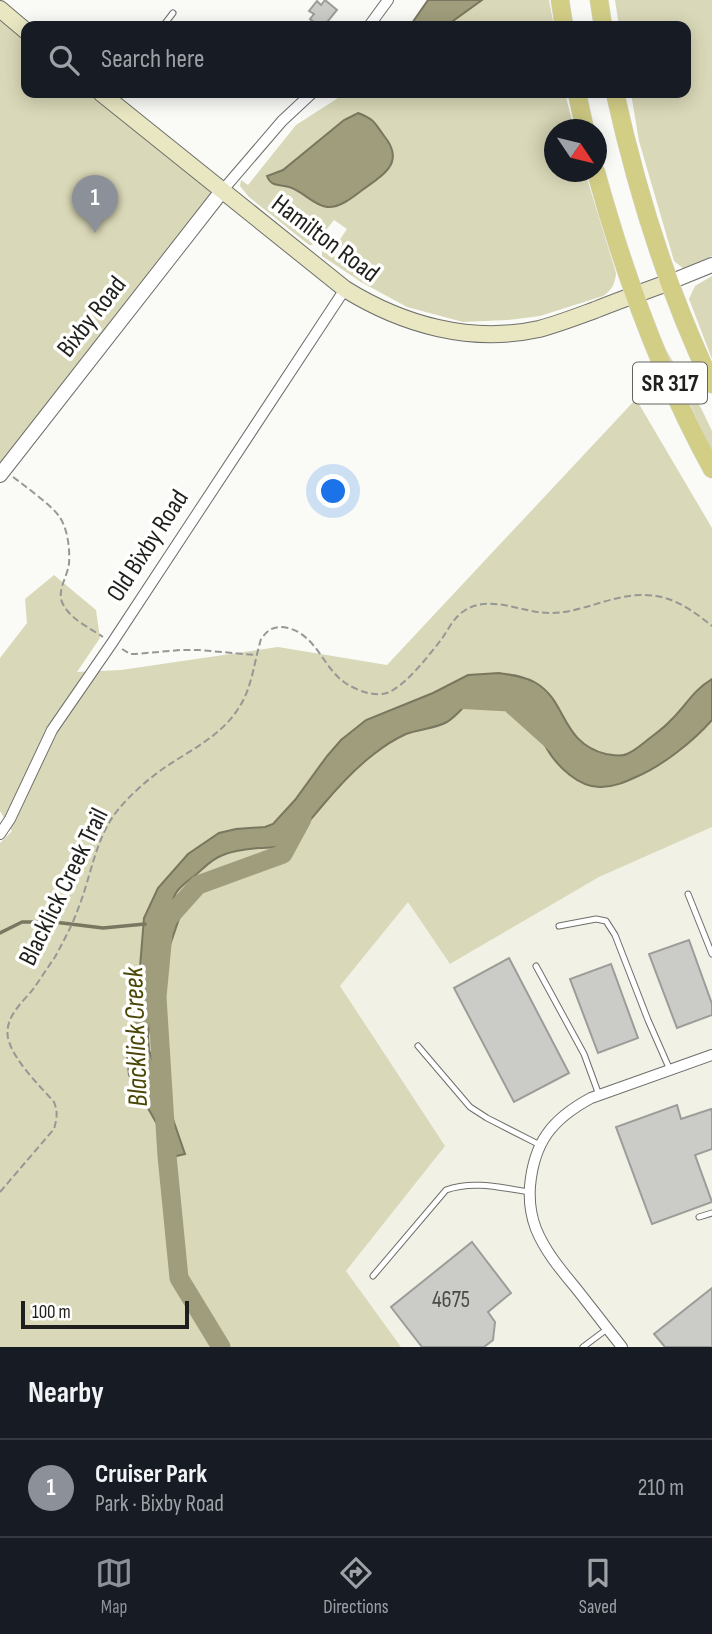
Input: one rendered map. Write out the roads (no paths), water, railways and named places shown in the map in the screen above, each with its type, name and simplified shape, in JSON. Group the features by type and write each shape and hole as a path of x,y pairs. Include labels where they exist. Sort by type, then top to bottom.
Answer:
{"main road":[{"path":"560,0 563,21"},
{"path":"598,0 602,21"},
{"path":"0,9 21,27"},
{"name":"Hamilton Road","path":"111,98 345,289 381,309 423,325 452,331 505,334 564,321 635,294"},
{"path":"578,98 583,119"},
{"name":"SR 317","path":"616,98 633,163 670,282 712,384"},
{"name":"SR 317","path":"599,182 635,294 679,403 712,469"},
{"path":"635,294 670,282"}],"street":[{"path":"373,21 388,0"},
{"path":"222,191 282,121 307,98"},
{"name":"Bixby Road","path":"2,472 222,191"},
{"path":"670,282 712,265"},
{"name":"Old Bixby Road","path":"0,834 10,819 52,730 345,289"},
{"path":"622,1347 547,1250 535,1227 530,1192 532,1168 540,1144 550,1129 576,1107 712,1055"}],"lane":[{"path":"167,21 173,13"},
{"path":"688,894 712,954"},
{"path":"559,926 596,919 606,921 625,958 670,1070"},
{"path":"536,966 584,1054 599,1096"},
{"path":"418,1046 470,1107 540,1144"},
{"path":"373,1276 446,1190 472,1184 530,1192"},
{"path":"699,1217 712,1213"},
{"path":"583,1347 607,1329"}],"water":[{"path":"428,0 482,0 453,21 413,21"},
{"path":"358,113 374,122 391,146 392,162 376,180 345,202 327,207 317,204 294,189 273,184 269,180 267,176 283,170 344,120"},
{"path":"499,673 523,677 536,683 554,700 580,741 591,749 606,754 617,756 630,753 664,727 694,693 712,679 712,720 677,752 646,772 615,785 593,786 570,775 551,756 537,724 523,707 504,696 483,695 471,700 447,722 406,734 378,751 346,778 286,844 227,853 211,862 175,895 173,911 181,913 157,983 148,1036 149,1050 185,1154 159,1160 157,1124 129,1075 127,1056 144,918 158,888 188,854 219,833 273,824 341,740 366,720 433,693 468,675"}],"waterway":[{"name":"Blacklick Creek","path":"448,702 454,699 509,702 558,746"},
{"name":"Blacklick Creek","path":"221,1347 179,1278 167,1156 157,997 164,923 198,885 283,854 302,819"},
{"path":"0,933 22,922 54,922 103,928 145,924"}],"place":[{"name":"Cruiser Park","path":"95,233"}]}
